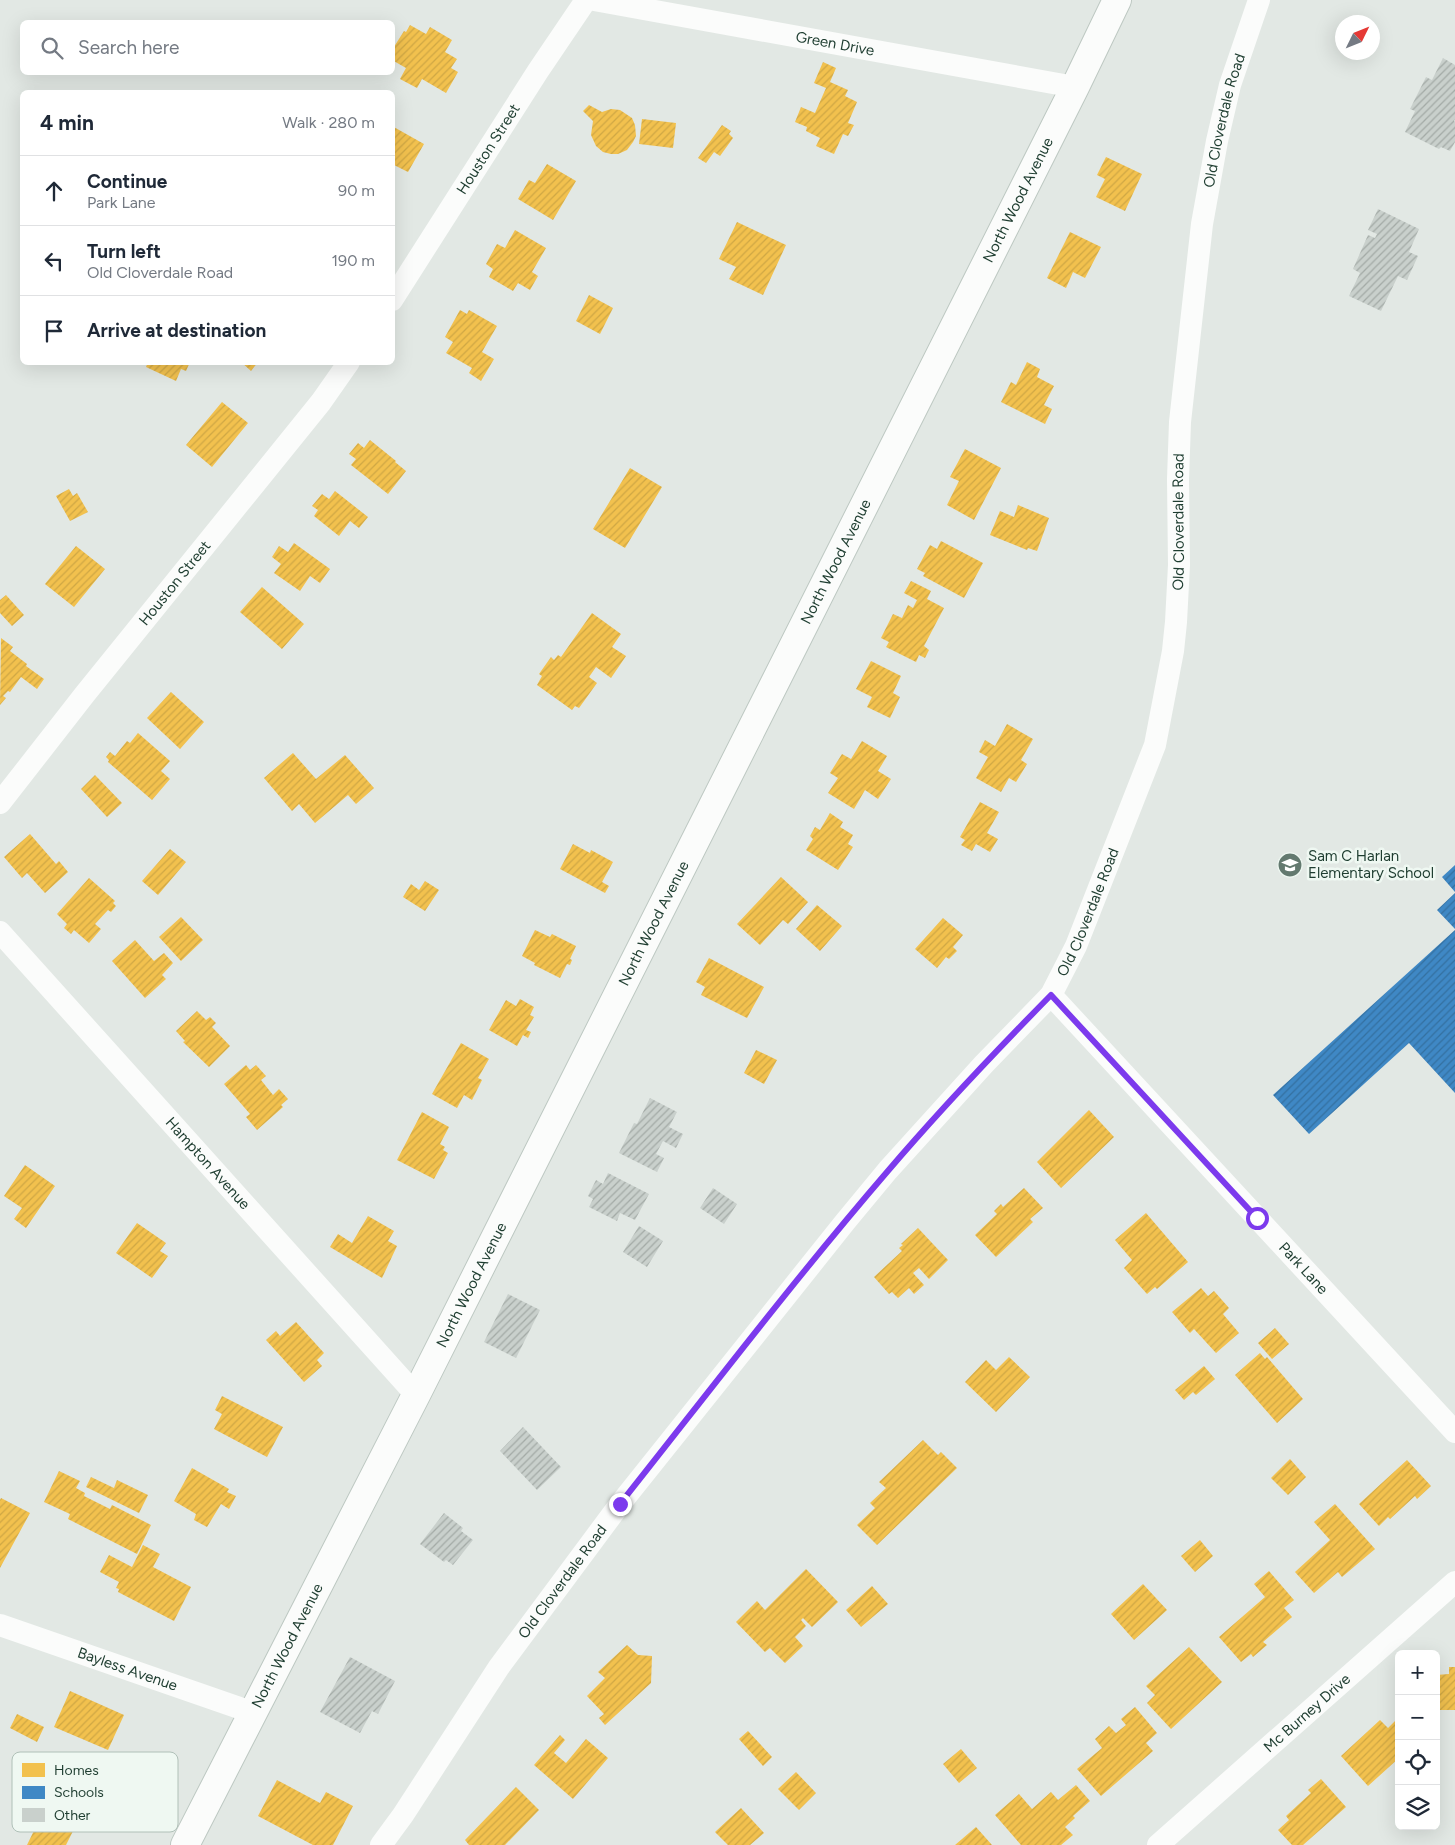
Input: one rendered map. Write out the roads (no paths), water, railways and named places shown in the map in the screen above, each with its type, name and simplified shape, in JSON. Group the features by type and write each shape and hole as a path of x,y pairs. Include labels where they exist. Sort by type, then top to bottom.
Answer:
{"main road":[{"name":"North Wood Avenue","path":"185,1845 416,1395 1076,87 1117,0"}],"street":[{"name":"Houston Street","path":"395,295 586,0"},
{"name":"Green Drive","path":"594,0 1076,87"},
{"name":"Old Cloverdale Road","path":"381,1845 403,1815 499,1668 620,1504 888,1170 984,1064 1051,995 1076,946 1155,745 1174,651 1179,565 1178,479 1180,422 1202,224 1217,141 1230,85 1259,0"},
{"name":"Houston Street","path":"0,803 85,694 321,402 347,365"},
{"name":"Hampton Avenue","path":"0,932 416,1395"},
{"name":"Park Lane","path":"1051,995 1455,1432"},
{"name":"Mc Burney Drive","path":"1158,1845 1455,1582"},
{"name":"Bayless Avenue","path":"0,1625 254,1713"}],"place":[{"name":"Sam C Harlan Elementary School","path":"1290,865"}]}
